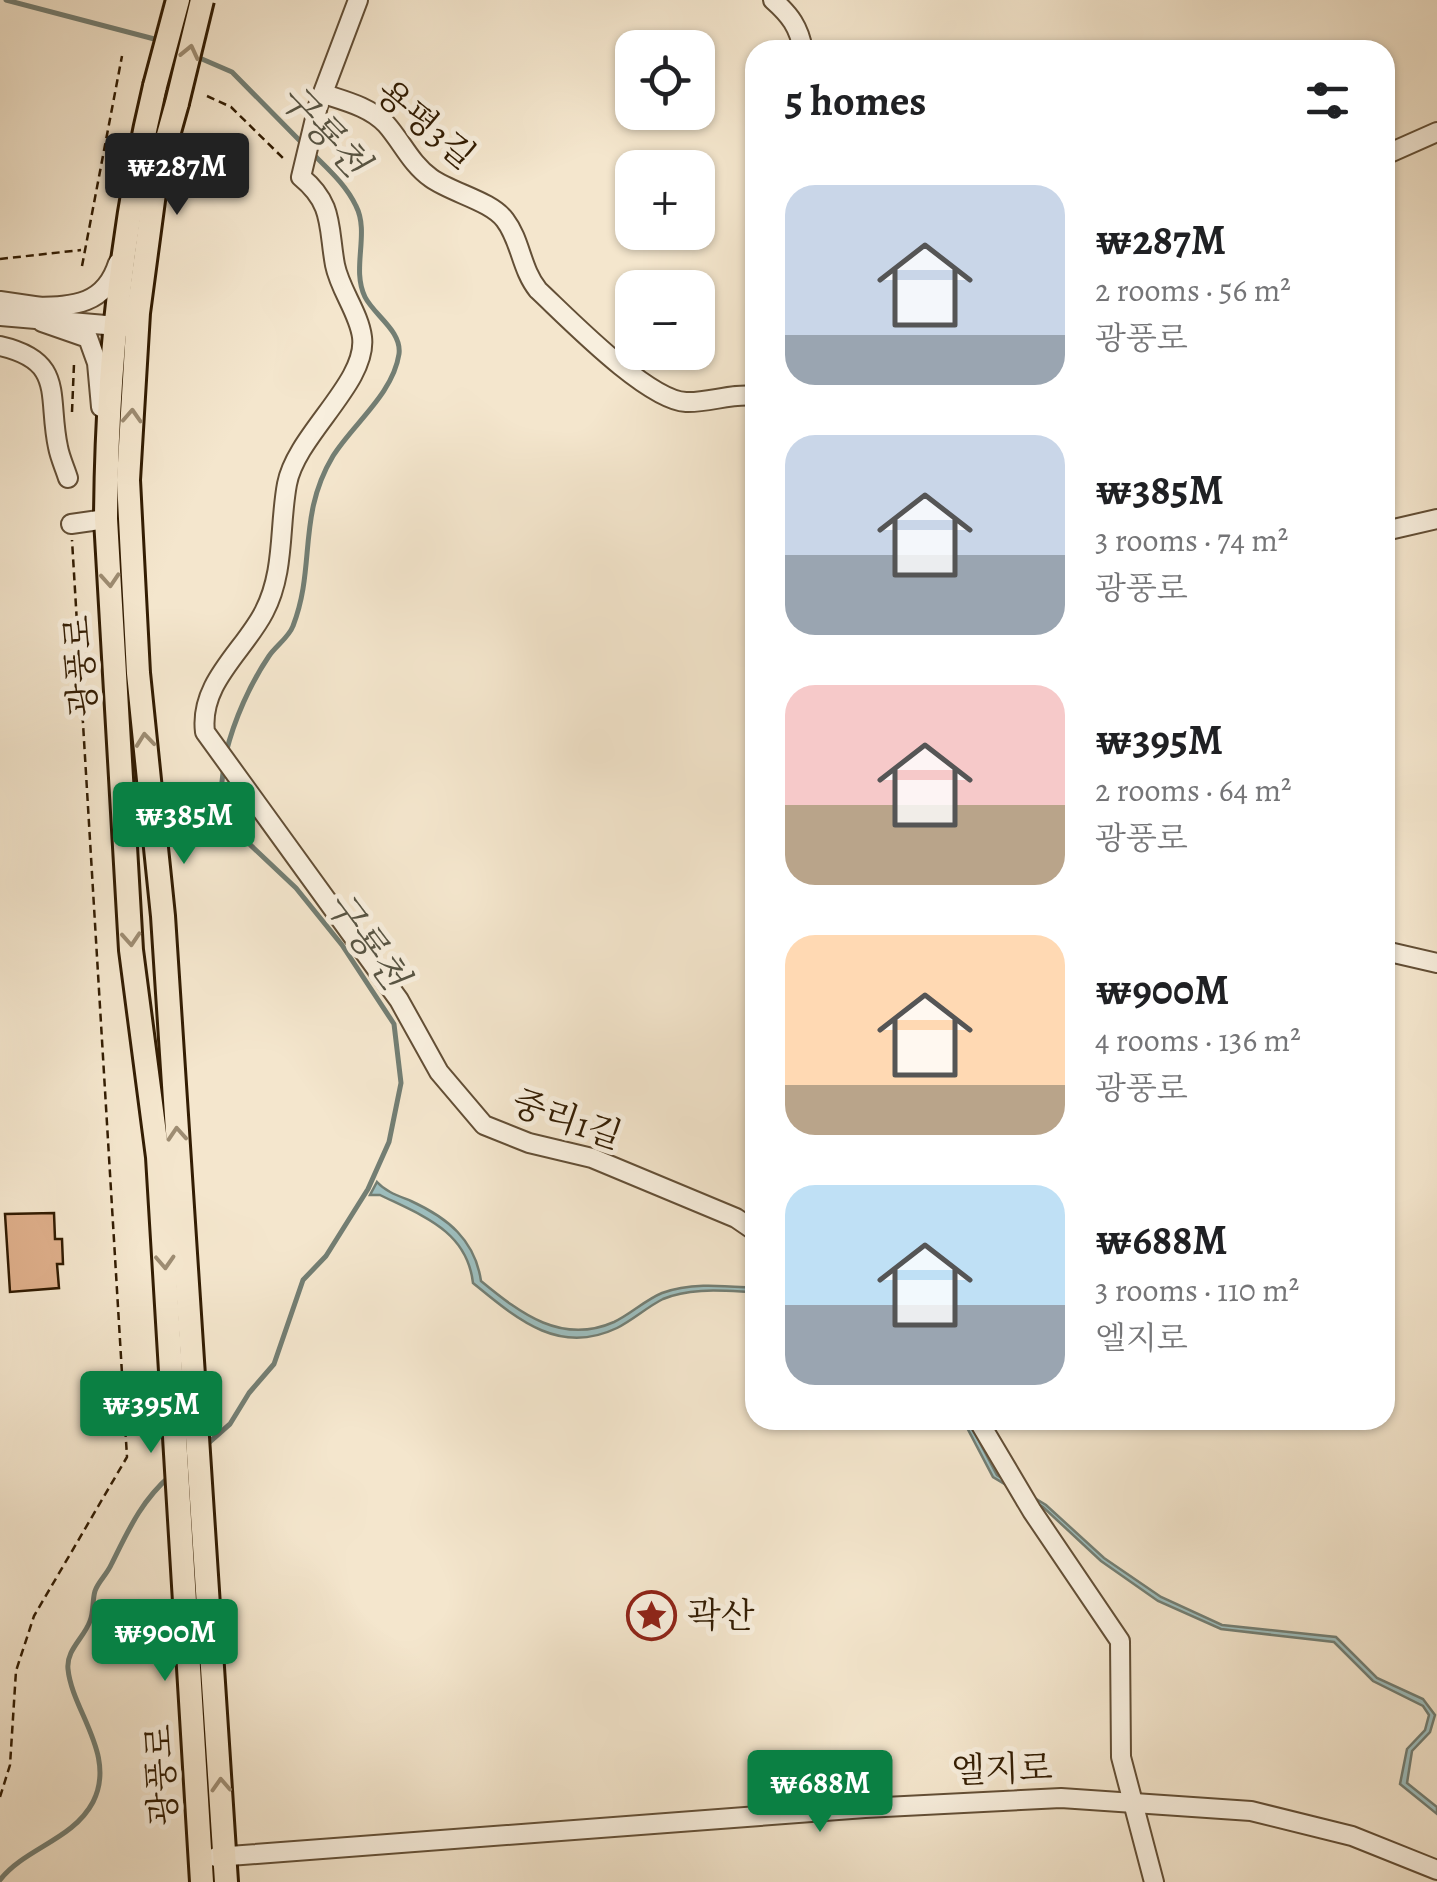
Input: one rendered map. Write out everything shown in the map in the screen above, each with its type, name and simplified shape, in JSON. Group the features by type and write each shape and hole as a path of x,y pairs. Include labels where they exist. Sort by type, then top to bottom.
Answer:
{"main road":[{"name":"광풍로","path":"178,0 155,86 132,204 127,320 128,480 138,673 163,916 226,1882"},
{"name":"광풍로","path":"201,1870 158,1156 131,950 104,459 156,178 202,0"}],"street":[{"path":"302,176 308,144 358,0"},
{"path":"773,0 792,18 801,40"},
{"name":"용평3길","path":"324,94 350,102 384,121 428,176 468,200 488,205 505,219 527,277 538,290 647,386 687,402 745,395"},
{"path":"1395,151 1437,132"},
{"name":"중리1길","path":"302,176 321,192 331,225 335,267 362,337 357,365 302,444 287,482 280,565 265,611 215,682 203,718 205,732 400,1000 439,1072 484,1125 529,1143 592,1158 745,1224"},
{"path":"39,314 79,306 99,296 114,273 132,204"},
{"path":"0,301 39,314 88,338 97,363 104,459"},
{"path":"0,316 39,314 127,320"},
{"path":"0,346 24,352 42,366 51,381 57,446 68,478"},
{"path":"1395,529 1437,519"},
{"path":"71,524 106,520"},
{"path":"1395,953 1437,963"},
{"path":"984,1430 1120,1641 1121,1758 1154,1882"},
{"name":"엘지로","path":"201,1870 225,1856 945,1803 1062,1798 1250,1811 1352,1836 1437,1870"}],"path":[{"path":"82,266 122,56"},
{"path":"207,96 231,107 302,176"},
{"path":"0,259 83,250"},
{"path":"71,421 74,364"},
{"path":"0,1797 10,1765 16,1670 34,1616 127,1457 71,524"}],"water":[{"path":"377,1182 437,1215 466,1242 481,1281 527,1315 560,1328 595,1328 614,1322 662,1293 685,1287 732,1286 745,1287 745,1292 685,1293 663,1299 623,1325 596,1336 558,1336 523,1320 473,1283 462,1250 440,1227 380,1195 370,1195"},
{"path":"968,1430 973,1430 997,1475 1046,1505 1104,1558 1161,1597 1222,1625 1336,1637 1377,1678 1423,1699 1435,1715 1430,1732 1412,1751 1407,1783 1437,1807 1437,1814 1400,1784 1407,1749 1425,1730 1429,1715 1423,1706 1373,1681 1334,1642 1221,1629 1158,1601 1101,1561 1043,1507 993,1477"}],"building":[{"path":"54,1213 55,1239 62,1239 63,1264 57,1264 59,1288 10,1292 5,1214"}],"waterway":[{"name":"구룡천","path":"6,0 162,41"},
{"name":"구룡천","path":"195,56 232,72 305,146"},
{"name":"구룡천","path":"226,753 255,678 293,626 322,478 341,444 389,382 399,354 396,338 369,304 361,286 361,228 356,206 313,154"},
{"name":"구룡천","path":"205,1446 230,1424 249,1393 274,1364 303,1280 326,1256 368,1189 389,1142 401,1083 394,1024 342,945 296,888 226,822 220,799 224,764"},
{"name":"구룡천","path":"0,1880 22,1860 74,1826 93,1802 99,1785 97,1750 71,1685 68,1662 90,1621 96,1588 143,1506 170,1476"}],"place":[{"name":"곽산","path":"652,1615"}]}
